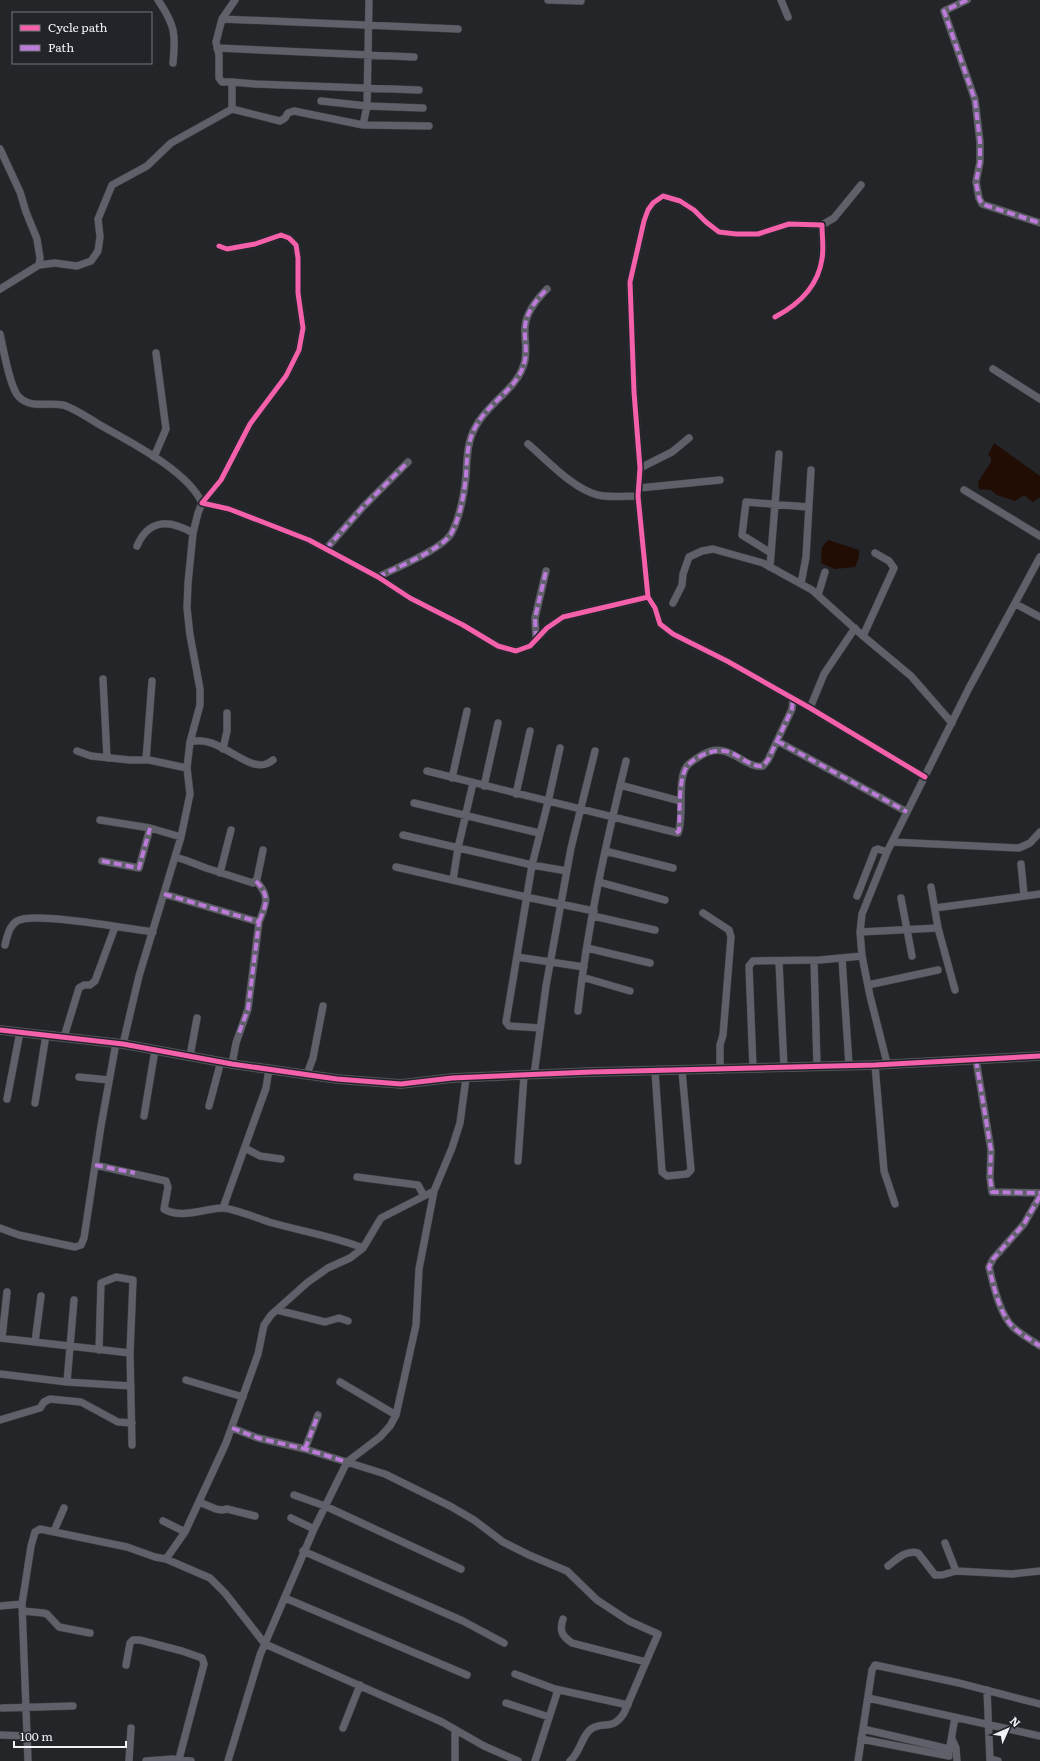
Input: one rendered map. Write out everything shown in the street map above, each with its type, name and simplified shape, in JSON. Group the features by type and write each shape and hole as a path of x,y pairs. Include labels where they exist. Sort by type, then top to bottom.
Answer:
{"street":[{"path":"158,0 173,27 175,40 173,63"},
{"path":"235,0 222,19 216,42 219,55 219,78 222,82 419,90"},
{"path":"363,125 367,87 367,25 369,0"},
{"path":"548,0 581,1"},
{"path":"781,0 788,17"},
{"path":"967,0 944,11 975,100 980,142 980,162 976,182 979,198 982,204 1040,223"},
{"path":"222,19 458,29"},
{"path":"217,48 414,57"},
{"path":"232,82 232,109"},
{"path":"321,101 366,106 423,108"},
{"path":"0,289 39,265 55,263 77,266 91,261 98,251 100,237 98,219 112,185 147,166 171,143 232,109 280,121 290,112 294,111 346,120 363,125 429,126"},
{"path":"0,149 20,192 26,212 37,238 40,258 39,265"},
{"path":"861,185 834,218 822,225 789,224 758,234 719,232 694,210 680,201 668,197 663,196 648,210 644,221 630,282 634,392 640,468 638,496 648,597 655,608 660,624 664,628 810,708 925,777"},
{"path":"775,317 801,300 818,275 822,259 822,225"},
{"path":"0,1228 19,1235 75,1247 78,1247 84,1238 109,1080 181,837 190,794 187,768 190,742 200,705 200,689 191,641 187,608 193,533 202,503 221,480 250,424 286,376 299,350 303,328 298,293 298,258 296,245 289,238 281,236 255,244 227,249 219,246"},
{"path":"378,577 432,550 450,536 460,510 471,437 476,425 518,376 524,364 526,352 525,326 531,308 547,289"},
{"path":"0,334 6,363 17,396 25,402 46,405 62,405 88,418 173,470 188,483 199,496 202,503"},
{"path":"154,457 166,429 156,353"},
{"path":"993,369 1040,399"},
{"path":"640,468 672,452 689,438"},
{"path":"528,444 586,491 599,495 638,496"},
{"path":"770,567 779,454"},
{"path":"326,549 363,506 408,462"},
{"path":"801,584 806,557 811,470"},
{"path":"639,488 720,480"},
{"path":"964,490 1040,536"},
{"path":"771,554 742,535 746,502 808,507"},
{"path":"202,503 229,509 309,540 378,577 410,598 463,625 498,646 516,651 530,646 547,628 563,617 648,597"},
{"path":"137,546 141,536 145,532 163,523 180,526 193,533"},
{"path":"673,604 682,585 683,574 689,557 702,551 713,549 763,563 818,595 863,636 911,676 952,723"},
{"path":"863,636 894,568 889,561 875,553"},
{"path":"887,1063 862,956 860,932 862,914 887,852 952,723 1040,557"},
{"path":"536,639 535,618 546,571"},
{"path":"818,595 825,572"},
{"path":"1016,604 1040,617"},
{"path":"810,708 824,674 854,628"},
{"path":"103,679 106,758"},
{"path":"146,760 152,681"},
{"path":"427,771 612,818 678,833 680,801 684,773 687,766 703,754 716,750 731,752 760,766 764,764 768,760 792,709 793,699"},
{"path":"452,778 467,711"},
{"path":"223,749 227,731 227,713"},
{"path":"484,786 498,722"},
{"path":"516,794 530,731"},
{"path":"190,742 197,740 208,742 254,764 262,766 273,760"},
{"path":"777,741 907,812"},
{"path":"540,1028 509,1026 506,1022 532,865 560,748"},
{"path":"534,1074 540,1028 567,872 595,750"},
{"path":"76,751 91,756 146,760 187,768"},
{"path":"578,1011 593,913 612,818 626,761"},
{"path":"453,880 458,848 473,783"},
{"path":"620,785 680,801"},
{"path":"414,803 539,833"},
{"path":"100,820 150,828 181,837"},
{"path":"102,861 139,868 150,828"},
{"path":"220,873 231,830"},
{"path":"892,842 1019,848 1030,843 1040,832"},
{"path":"403,834 458,848 567,872"},
{"path":"857,896 875,850 878,849 887,852"},
{"path":"256,881 264,850"},
{"path":"605,851 673,868"},
{"path":"175,858 253,883 256,881"},
{"path":"1021,864 1024,895"},
{"path":"396,868 561,904 656,930"},
{"path":"232,1064 236,1043 248,1009 259,922 266,906 266,896 263,888 256,881"},
{"path":"599,882 665,900"},
{"path":"931,887 938,928 955,990"},
{"path":"164,894 259,922"},
{"path":"935,908 1040,894"},
{"path":"901,898 912,956"},
{"path":"703,913 729,930 731,936 723,1035 720,1045 720,1070"},
{"path":"5,945 9,930 15,922 22,919 69,920 153,932"},
{"path":"64,1037 79,988 84,985 90,985 95,981 115,927"},
{"path":"860,932 938,928"},
{"path":"588,948 650,963"},
{"path":"753,1068 749,965 752,961 779,962 862,956"},
{"path":"517,957 584,967"},
{"path":"842,958 849,1065"},
{"path":"814,960 817,1066"},
{"path":"779,962 784,1067"},
{"path":"868,985 938,970"},
{"path":"582,977 630,991"},
{"path":"307,1074 313,1058 323,1006"},
{"path":"190,1056 198,1018"},
{"path":"0,1030 120,1044 269,1069 366,1082 401,1084 534,1074 875,1065 887,1063 1040,1056"},
{"path":"7,1099 20,1032"},
{"path":"35,1103 46,1035"},
{"path":"144,1116 155,1050"},
{"path":"976,1060 991,1150 990,1178 992,1192 1040,1195 1024,1224 993,1259 989,1267 997,1298 1008,1321 1014,1328 1040,1346"},
{"path":"209,1106 221,1061"},
{"path":"875,1065 884,1171 895,1204"},
{"path":"223,1208 266,1088 269,1069"},
{"path":"655,1071 662,1172 667,1176 687,1174 691,1170 682,1070"},
{"path":"518,1161 524,1075"},
{"path":"79,1077 109,1080"},
{"path":"228,1761 265,1644 303,1551 347,1462 380,1438 390,1426 396,1415 416,1325 419,1269 434,1191 452,1148 460,1123 466,1078"},
{"path":"245,1148 260,1156 281,1159"},
{"path":"95,1165 166,1181 168,1187 164,1206 166,1210 183,1213 223,1208 269,1222 345,1241 363,1248"},
{"path":"357,1177 418,1185 424,1196"},
{"path":"166,1559 185,1532 232,1428 258,1354 264,1325 270,1315 308,1282 328,1268 350,1258 363,1248 381,1218 434,1191"},
{"path":"99,1350 101,1283 116,1277 133,1280 130,1353 132,1445"},
{"path":"7,1292 1,1338 130,1353"},
{"path":"35,1342 41,1296"},
{"path":"67,1382 74,1300"},
{"path":"277,1310 325,1322 339,1318 348,1321"},
{"path":"0,1374 67,1382 131,1386"},
{"path":"186,1380 244,1397"},
{"path":"340,1382 396,1415"},
{"path":"0,1420 40,1408 44,1402 50,1399 81,1402 118,1422 132,1423"},
{"path":"304,1449 318,1415"},
{"path":"232,1428 258,1438 304,1449 385,1474 450,1506 474,1520 503,1542 572,1574 597,1600 629,1621 658,1634 624,1713 617,1722 610,1725 596,1726 587,1732 576,1756 570,1761"},
{"path":"294,1495 325,1506 461,1569"},
{"path":"199,1502 216,1509 227,1509 255,1516"},
{"path":"54,1531 64,1508"},
{"path":"291,1518 314,1529"},
{"path":"163,1521 185,1532"},
{"path":"28,1761 27,1706 23,1653 23,1607 31,1546 35,1532 40,1529 110,1542 166,1559 210,1578 225,1593 265,1644 442,1722 484,1746 518,1761"},
{"path":"945,1543 956,1571"},
{"path":"303,1551 463,1621 504,1643"},
{"path":"888,1566 904,1554 914,1552 918,1553 935,1575 942,1575 956,1571 1012,1574 1040,1571"},
{"path":"285,1598 467,1675"},
{"path":"0,1606 23,1607 43,1612 47,1614 59,1627 90,1633"},
{"path":"563,1619 560,1630 566,1639 572,1643 646,1662"},
{"path":"126,1665 130,1643 133,1640 140,1640 182,1650 202,1658 204,1664 179,1759"},
{"path":"858,1761 872,1670 876,1665 987,1690 1040,1704"},
{"path":"515,1674 555,1689 628,1705"},
{"path":"343,1728 360,1685"},
{"path":"535,1761 557,1693 555,1689"},
{"path":"987,1690 990,1760 998,1761"},
{"path":"868,1698 1040,1736"},
{"path":"506,1703 549,1717"},
{"path":"2,1708 27,1706 73,1706"},
{"path":"861,1739 948,1759 955,1717"},
{"path":"129,1761 131,1728"},
{"path":"863,1729 950,1749"},
{"path":"453,1760 455,1730"},
{"path":"0,1735 28,1736"},
{"path":"952,1739 956,1748 957,1761"},
{"path":"146,1761 179,1759 191,1761"}],"shaded area":[{"path":"994,443 1040,476 1040,497 1033,502 1024,495 1015,501 997,495 991,490 979,489 978,482 991,462 991,457 988,455"},
{"path":"828,540 859,550 859,557 855,567 835,569 821,563 822,547"}],"marked path":[{"path":"967,0 944,11 975,100 980,142 980,162 976,182 979,198 982,204 1040,223"},
{"path":"378,577 428,552 446,540 451,534 457,520 463,498 468,450 473,432 481,418 509,389 520,373 525,359 525,327 527,316 536,301 547,289"},
{"path":"326,549 363,507 408,462"},
{"path":"536,639 535,618 546,571"},
{"path":"676,833 679,831 680,799 683,774 688,765 702,755 711,752 726,751 747,762 763,766 768,760 792,709 793,699"},
{"path":"777,741 907,812"},
{"path":"102,861 139,868 150,828"},
{"path":"256,881 264,892 266,901 259,922"},
{"path":"164,894 259,922 248,1009 239,1033"},
{"path":"976,1060 991,1150 990,1178 992,1192 1040,1193"},
{"path":"95,1165 135,1173"},
{"path":"1040,1196 1024,1224 993,1259 989,1267 1001,1308 1009,1323 1020,1333 1040,1346"},
{"path":"305,1449 318,1415"},
{"path":"232,1428 258,1438 305,1449 347,1462"}],"cycle path":[{"path":"775,317 791,307 806,294 816,278 820,269 823,255 822,225 789,224 758,234 719,232 694,210 680,201 663,196 653,203 648,210 644,221 630,282 634,392 640,468 638,496 648,597 655,608 660,624 673,634 727,661 810,708 925,777"},
{"path":"219,246 227,249 255,244 281,235 289,238 296,245 298,258 298,293 303,328 299,350 286,376 250,424 221,480 202,503 229,509 309,540 378,577 410,598 463,625 498,646 516,651 530,646 547,628 563,617 648,597"},
{"path":"0,1030 123,1044 232,1064 337,1079 401,1084 452,1078 591,1072 875,1065 1040,1056"}]}
